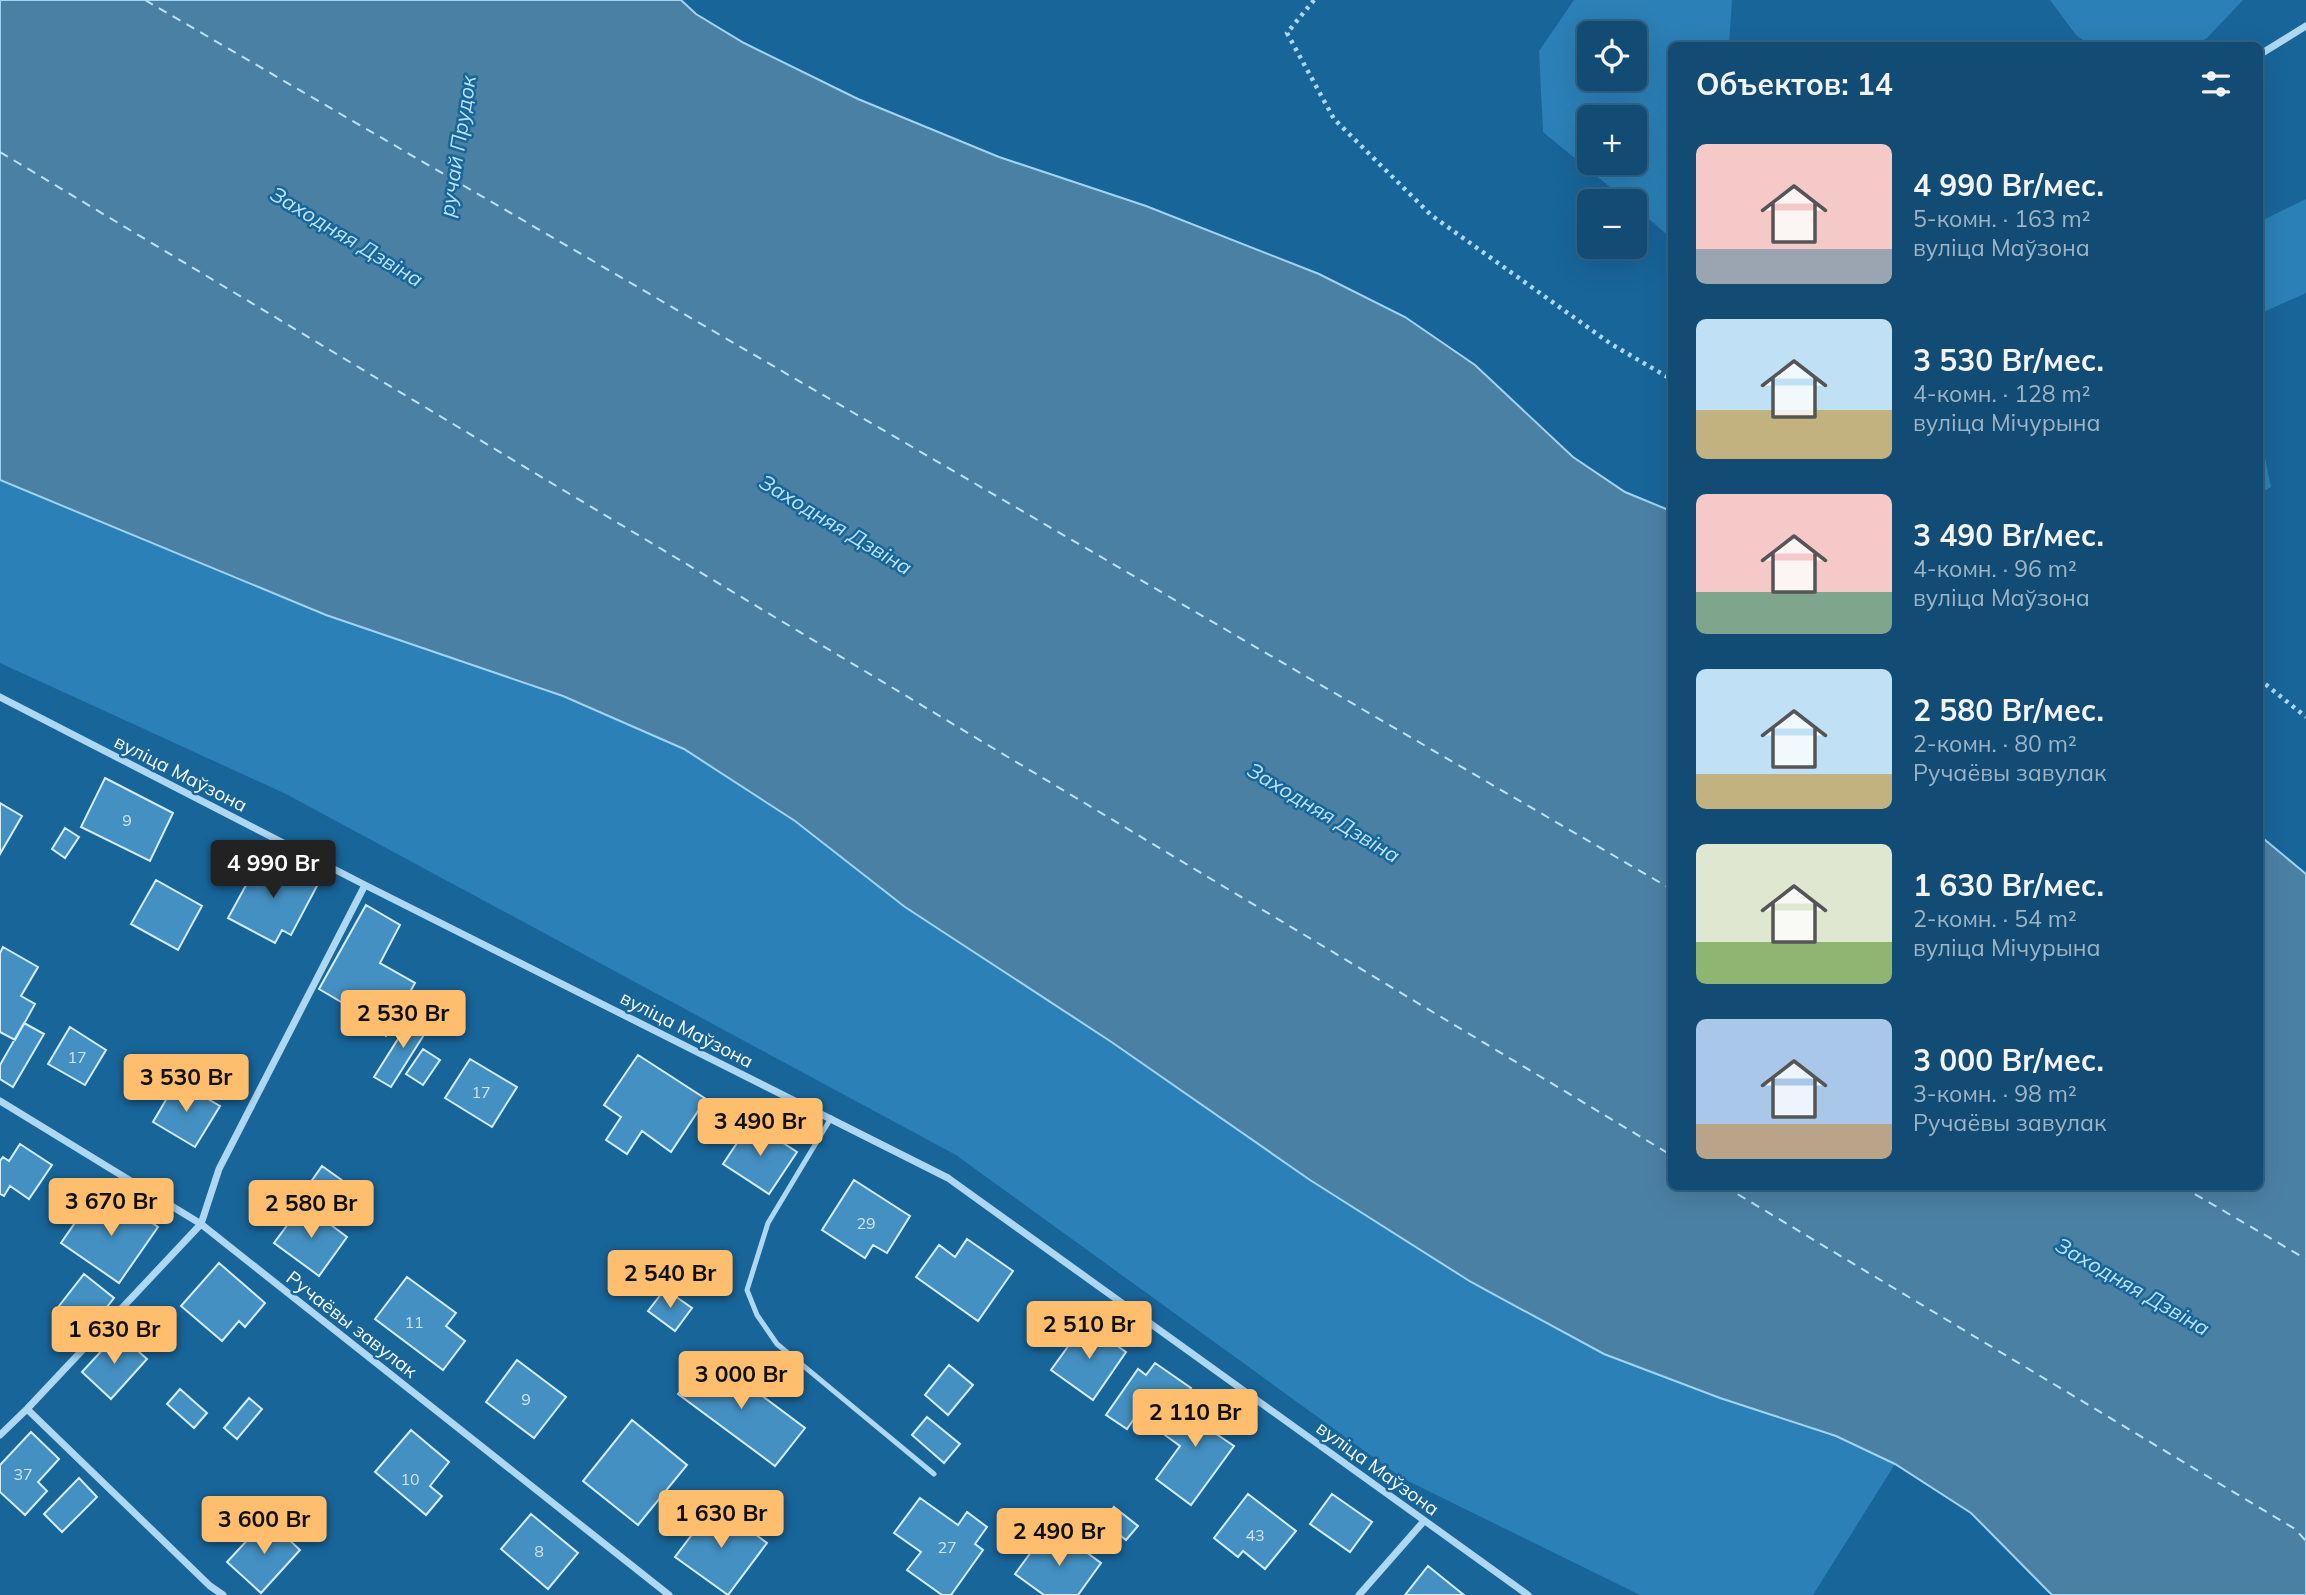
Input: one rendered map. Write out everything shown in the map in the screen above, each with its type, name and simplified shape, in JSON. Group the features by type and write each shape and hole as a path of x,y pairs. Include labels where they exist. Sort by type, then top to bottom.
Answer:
{"street":[{"path":"2263,53 2306,26"},
{"name":"вуліца Маўзона","path":"0,698 948,1178 1528,1595"},
{"path":"0,1435 201,1224 219,1169 365,885"},
{"name":"Ручаёвы завулак","path":"0,1101 201,1224 669,1595"},
{"path":"27,1409 210,1587 223,1595"},
{"path":"1359,1595 1424,1521"}],"lane":[{"path":"831,1118 768,1223 747,1290 757,1315 777,1345 934,1474"}],"path":[{"path":"1314,0 1287,33 1334,118 1431,215 1611,344 1668,377"},
{"path":"2263,682 2306,717"}],"shaded area":[{"path":"1574,0 1732,0 1729,42 1668,42 1668,235 1647,217 1647,189 1612,189 1595,175 1647,175 1647,105 1577,105 1577,160 1543,132 1539,51"},
{"path":"2050,0 2243,0 2207,38 2200,42 2086,42 2076,35"},
{"path":"2306,199 2306,293 2263,312 2263,220"},
{"path":"2263,448 2271,487 2263,492"},
{"path":"0,480 326,615 563,696 684,749 795,821 905,907 1110,1041 1310,1180 1471,1282 1604,1354 1720,1398 1836,1436 1895,1464 1813,1595 1640,1595 1402,1478 956,1155 286,794 0,663"}],"water":[{"path":"0,0 681,0 696,14 744,43 858,99 999,157 1146,206 1319,274 1405,317 1475,365 1573,457 1625,492 1668,510 1668,1190 2263,1190 2263,838 2306,874 2306,1595 2052,1595 1971,1513 1895,1464 1836,1436 1720,1398 1604,1354 1471,1282 1310,1180 1110,1041 905,907 795,821 684,749 563,696 326,615 0,480"}],"building":[{"path":"105,778 173,813 150,861 81,827"},
{"path":"0,803 22,816 0,854"},
{"path":"65,828 79,837 65,858 52,849"},
{"path":"263,854 318,884 291,935 282,930 275,943 228,918"},
{"path":"156,880 202,906 178,950 131,924"},
{"path":"366,905 400,925 380,963 415,983 386,1036 349,1015 353,1009 319,989"},
{"path":"3,947 38,967 21,996 35,1004 15,1040 0,1032 0,953"},
{"path":"415,1012 432,1022 391,1087 374,1077"},
{"path":"24,1023 44,1034 13,1087 0,1079 0,1065"},
{"path":"70,1027 106,1050 85,1085 48,1064"},
{"path":"423,1049 440,1060 423,1085 406,1074"},
{"path":"638,1055 706,1099 671,1152 642,1131 627,1154 606,1140 621,1117 604,1105"},
{"path":"470,1059 517,1087 492,1127 445,1098"},
{"path":"177,1081 220,1106 195,1147 153,1122"},
{"path":"751,1122 797,1152 769,1194 723,1164"},
{"path":"20,1144 52,1165 29,1199 10,1186 4,1196 0,1194 0,1161 3,1157 9,1161"},
{"path":"322,1166 357,1191 346,1207 327,1193 314,1211 299,1199"},
{"path":"854,1180 910,1216 887,1253 873,1245 865,1258 822,1230"},
{"path":"109,1193 158,1227 119,1283 61,1243 79,1217 88,1223"},
{"path":"303,1204 347,1237 319,1276 274,1243"},
{"path":"967,1239 1013,1271 978,1321 916,1277 939,1245 955,1257"},
{"path":"219,1263 265,1303 245,1327 239,1321 222,1341 181,1306"},
{"path":"84,1274 114,1298 89,1330 59,1306"},
{"path":"407,1277 456,1313 446,1326 465,1341 443,1370 375,1319"},
{"path":"665,1289 692,1308 675,1331 648,1311"},
{"path":"1085,1323 1126,1352 1093,1400 1051,1370"},
{"path":"118,1333 147,1359 111,1399 82,1372"},
{"path":"708,1355 805,1428 775,1466 678,1394"},
{"path":"517,1360 566,1397 534,1438 486,1402"},
{"path":"1155,1363 1191,1388 1160,1433 1136,1416 1127,1429 1106,1415 1138,1369 1146,1375"},
{"path":"949,1365 973,1385 948,1415 925,1395"},
{"path":"180,1389 207,1413 194,1428 167,1404"},
{"path":"1196,1392 1226,1412 1212,1431 1234,1446 1191,1505 1156,1479 1180,1446 1165,1435"},
{"path":"249,1398 262,1409 237,1439 224,1428"},
{"path":"927,1417 960,1444 944,1463 912,1435"},
{"path":"632,1420 687,1465 638,1525 583,1481"},
{"path":"411,1430 449,1462 430,1486 442,1496 426,1515 375,1472"},
{"path":"31,1432 59,1459 38,1482 47,1491 25,1515 0,1492 0,1465"},
{"path":"79,1478 97,1497 62,1532 44,1514"},
{"path":"1248,1494 1296,1531 1265,1569 1243,1551 1238,1557 1214,1538"},
{"path":"1332,1494 1372,1522 1350,1552 1310,1524"},
{"path":"920,1498 958,1525 967,1512 987,1527 975,1544 983,1550 951,1595 942,1595 907,1570 921,1552 894,1533"},
{"path":"715,1504 767,1543 728,1595 675,1557"},
{"path":"1114,1507 1138,1526 1126,1540 1102,1521"},
{"path":"531,1514 578,1553 548,1589 501,1549"},
{"path":"267,1519 300,1550 261,1593 227,1562"},
{"path":"1060,1533 1101,1563 1078,1595 1044,1595 1015,1574 1037,1544 1047,1551"},
{"path":"1428,1566 1454,1587 1464,1595 1405,1595"}],"ferry route":[{"path":"145,0 1668,887"},
{"path":"0,152 1668,1153"},
{"path":"1731,1190 2295,1529 2306,1541"},
{"path":"2188,1190 2306,1259"}],"water label":[{"name":"ручай Прудок","path":"457,146"},
{"name":"Заходняя Дзвіна","path":"347,236"},
{"name":"Заходняя Дзвіна","path":"836,524"},
{"name":"Заходняя Дзвіна","path":"1324,812"},
{"name":"Заходняя Дзвіна","path":"2133,1286"}]}
